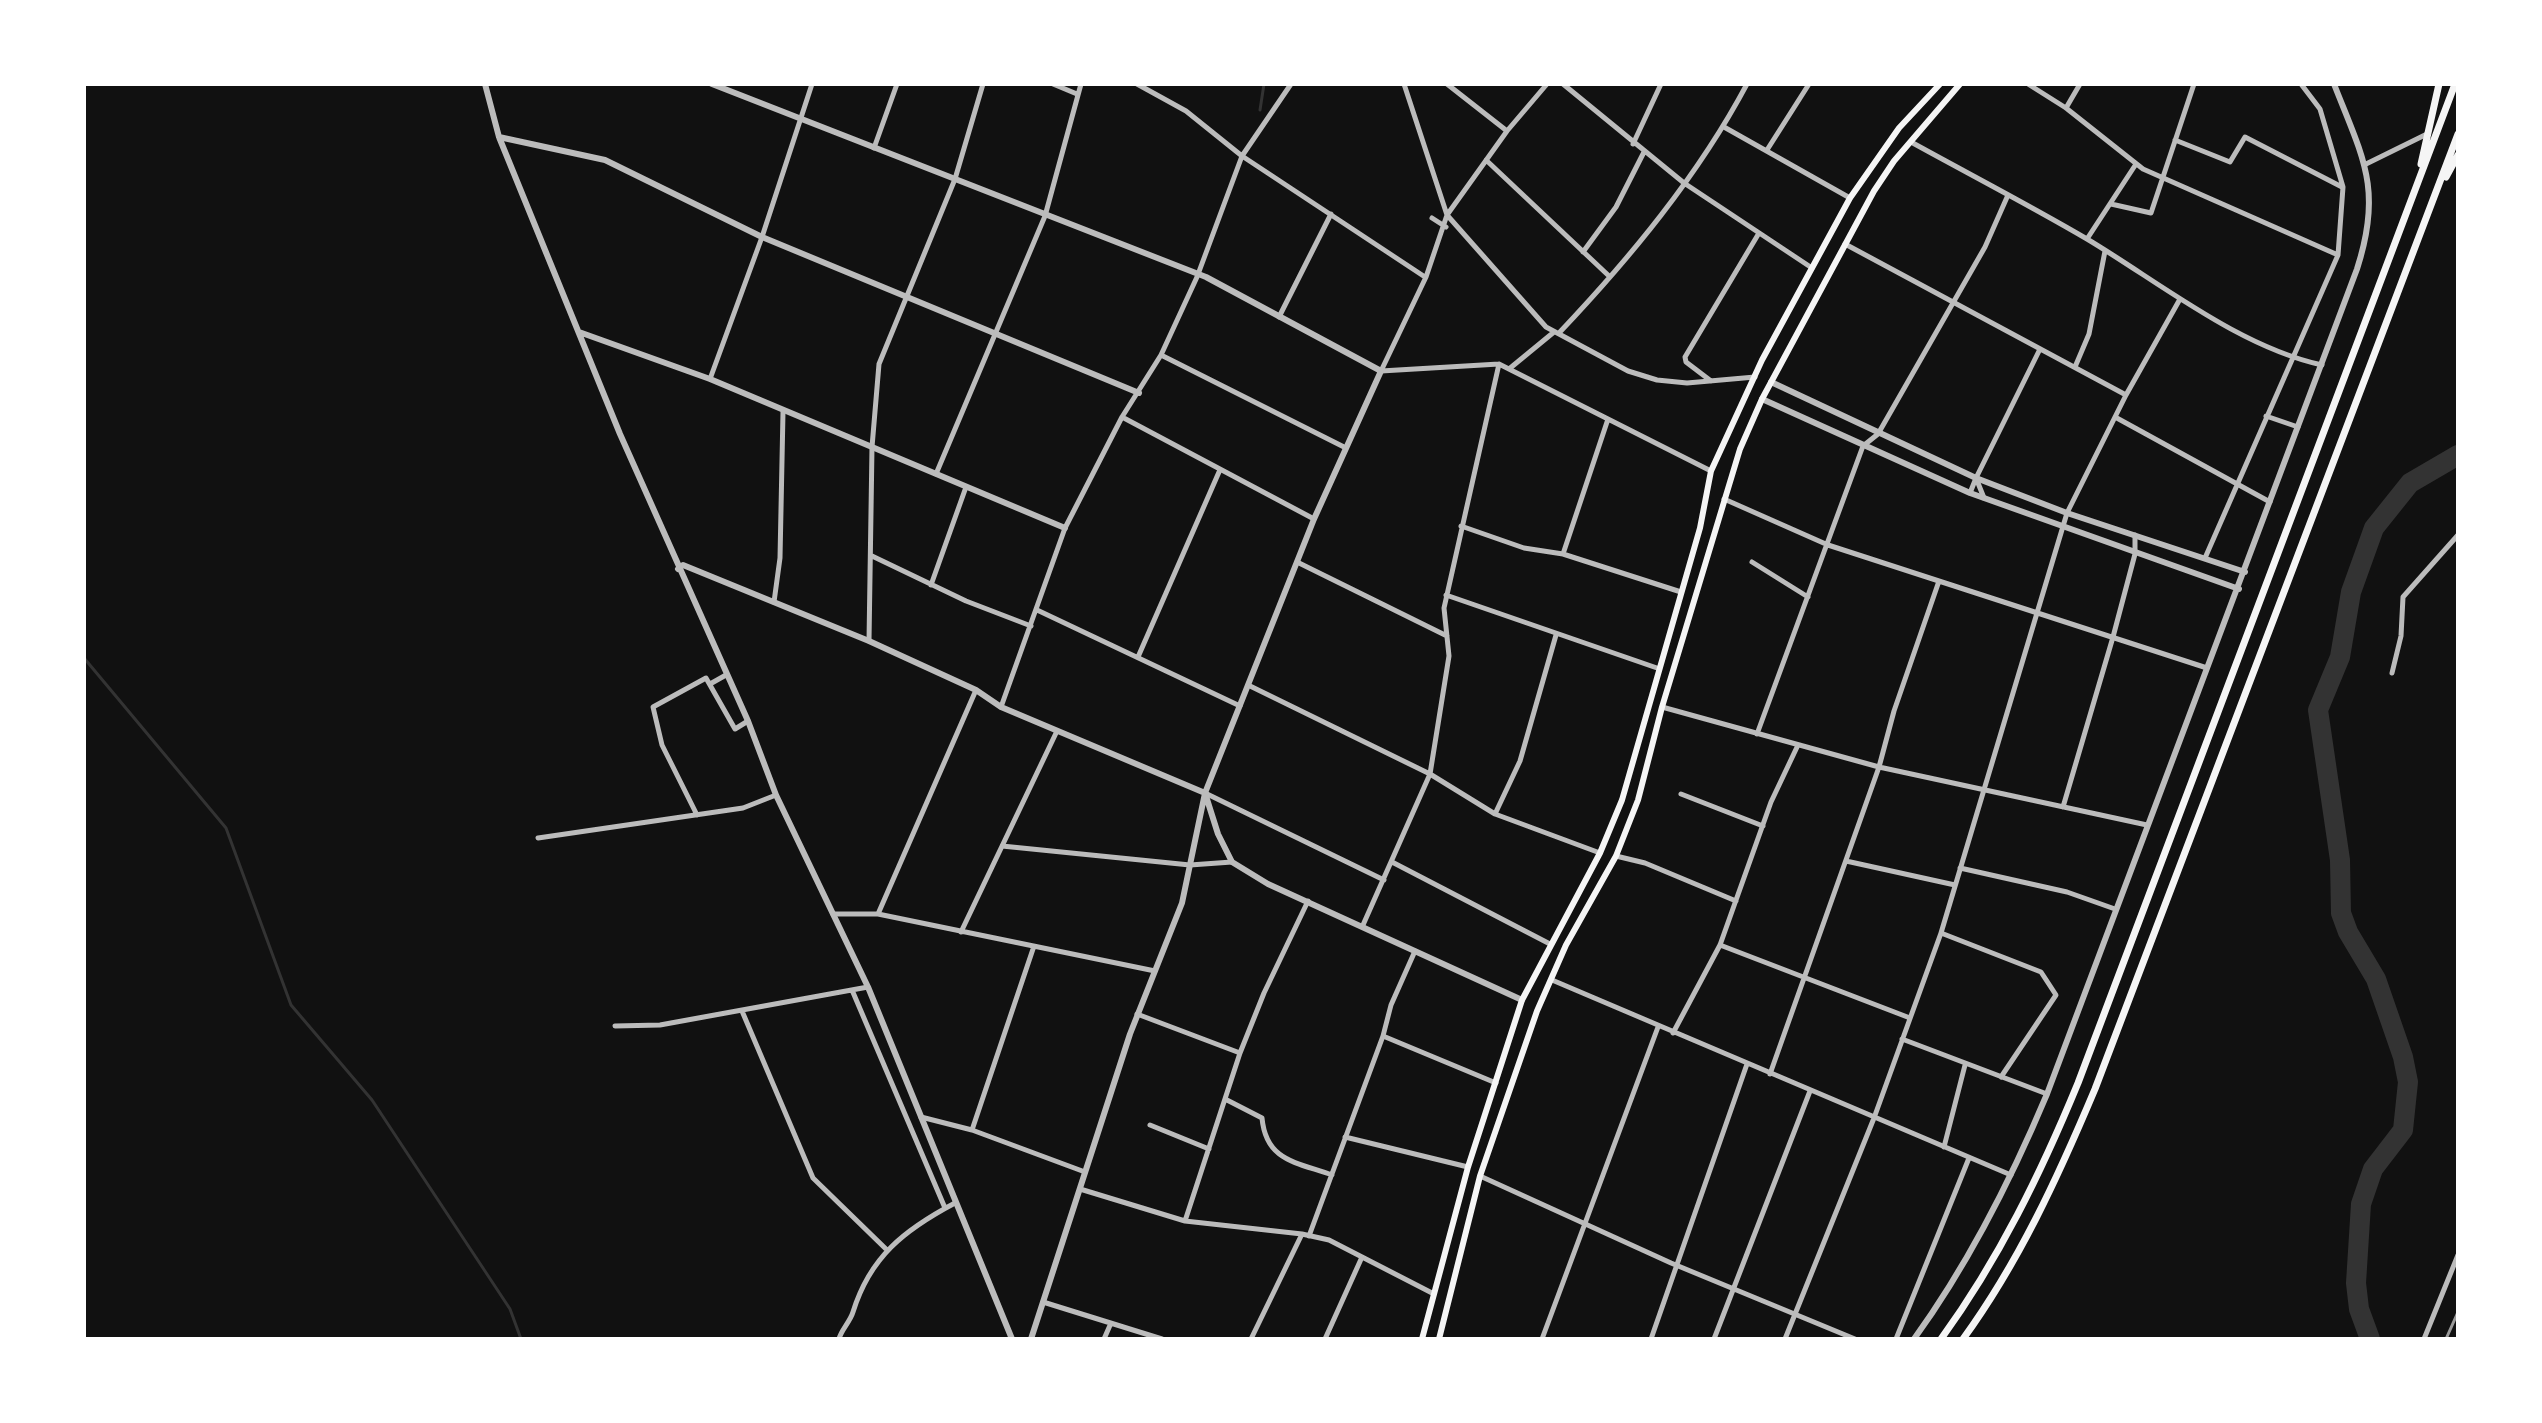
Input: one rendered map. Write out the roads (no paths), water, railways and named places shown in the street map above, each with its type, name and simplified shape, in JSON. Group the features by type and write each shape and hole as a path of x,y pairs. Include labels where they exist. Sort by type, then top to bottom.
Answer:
{"main road":[{"path":"1422,1339 1468,1167 1522,1000 1600,853 1622,800 1657,668 1700,528 1711,471 1755,377 1850,198 1899,128 1941,84"},
{"path":"1439,1339 1480,1176 1545,994 1566,945 1616,856 1638,800 1662,707 1724,499 1762,399 1874,191 1960,84"},
{"path":"2415,188 2439,84"},
{"path":"1941,1339 2003,1246 2044,1166 2078,1083 2455,84"},
{"path":"1963,1339 2018,1254 2060,1173 2095,1089 2458,134"},
{"path":"2430,207 2458,155"},
{"path":"1528,986 1545,994"}],"street":[{"path":"485,84 499,137 678,569 748,721 776,795 868,987 1012,1339"},
{"path":"712,84 1197,277 1206,277 1381,371 1499,364 1711,471"},
{"path":"710,379 762,237 812,84"},
{"path":"874,148 897,84"},
{"path":"869,641 872,447 879,364 955,179 983,84"},
{"path":"1053,84 1077,94"},
{"path":"936,474 1045,216 1081,84"},
{"path":"1137,84 1186,111 1242,156 1426,277"},
{"path":"1001,707 1065,528 1122,417 1161,355 1197,277 1242,156 1291,84"},
{"path":"1404,84 1447,215 1461,235 1556,332 1628,371 1657,380 1711,381 1755,377"},
{"path":"1447,84 1507,131"},
{"path":"1031,1339 1137,1014 1182,903 1205,793 1314,519 1344,447 1426,277 1446,227 1447,215 1507,131 1547,84"},
{"path":"1563,84 1684,183 1812,268"},
{"path":"1633,144 1661,84"},
{"path":"1509,369 1556,332 1639,244 1724,127 1747,84"},
{"path":"1767,150 1809,84"},
{"path":"1941,84 1953,92"},
{"path":"2028,84 2066,108 2136,164 2338,255"},
{"path":"2066,108 2080,84"},
{"path":"2111,204 2151,213 2194,84"},
{"path":"2205,558 2338,255 2343,187 2320,109 2301,84"},
{"path":"1914,1339 1941,1302 2013,1176 2047,1094 2239,589 2368,236 2371,189 2334,84"},
{"path":"1724,127 1850,198"},
{"path":"2364,165 2427,134"},
{"path":"499,137 605,160 762,237 1139,393"},
{"path":"2175,140 2230,162 2245,137 2343,187"},
{"path":"1911,142 2087,239 2180,299 2291,358 2322,365"},
{"path":"1583,252 1616,207 1644,152"},
{"path":"1486,160 1609,276"},
{"path":"2087,239 2136,164"},
{"path":"1757,734 1863,446 1878,434 1985,247 2008,195"},
{"path":"1279,317 1331,214"},
{"path":"1432,218 1446,227"},
{"path":"1711,381 1686,362 1685,357 1759,233"},
{"path":"1845,244 2126,395"},
{"path":"2075,367 2089,334 2105,251"},
{"path":"1785,1339 1792,1313 1874,1118 1941,933 2067,513 2126,395 2180,299"},
{"path":"579,332 710,379 1065,528"},
{"path":"1970,493 2040,349"},
{"path":"1161,355 1344,447"},
{"path":"1363,925 1430,774 1449,656 1446,595 1499,364"},
{"path":"1771,382 1976,478 2067,513 2245,572"},
{"path":"1762,399 1984,499 2239,589"},
{"path":"774,602 780,558 783,412"},
{"path":"2266,416 2299,427"},
{"path":"1122,417 1314,519"},
{"path":"2115,417 2271,502"},
{"path":"1563,554 1608,419"},
{"path":"1138,657 1220,471"},
{"path":"1976,478 1984,499"},
{"path":"931,585 966,487"},
{"path":"1724,499 1828,545 2208,668"},
{"path":"1461,526 1524,548 1563,554 1681,592"},
{"path":"2063,807 2135,554 2135,535"},
{"path":"2392,673 2401,636 2403,597 2458,535"},
{"path":"872,556 931,585 1031,626"},
{"path":"1297,562 1447,636"},
{"path":"1752,562 1808,597"},
{"path":"678,569 683,565 869,641 976,690 1001,707 1205,793 1384,880"},
{"path":"1770,1074 1879,767 1894,711 1939,581"},
{"path":"1446,595 1657,668"},
{"path":"1037,610 1240,706"},
{"path":"1495,814 1520,761 1556,635"},
{"path":"710,684 726,675"},
{"path":"697,815 662,745 653,707 706,678 735,729 748,721"},
{"path":"1248,685 1430,774 1495,814 1600,853"},
{"path":"878,914 976,690"},
{"path":"1662,707 1879,767 2147,825"},
{"path":"961,932 1057,731"},
{"path":"1673,1033 1720,945 1763,826 1798,745"},
{"path":"1205,793 1218,834 1232,862"},
{"path":"1681,794 1763,826"},
{"path":"538,838 743,808 776,795"},
{"path":"1002,846 1190,865 1232,862 1308,901 1522,1000"},
{"path":"1616,856 1645,863 1736,901"},
{"path":"1846,861 1955,885"},
{"path":"1392,862 1550,944"},
{"path":"1960,868 2067,892 2115,909"},
{"path":"1185,1221 1240,1053 1264,993 1308,901"},
{"path":"833,914 878,914 1155,971"},
{"path":"1941,933 2041,972 2056,995 2001,1077"},
{"path":"1720,945 1910,1018"},
{"path":"972,1130 1034,946"},
{"path":"1309,1236 1383,1036 1391,1005 1416,950"},
{"path":"1552,980 2013,1176"},
{"path":"615,1026 660,1025 868,987"},
{"path":"852,990 945,1208"},
{"path":"742,1011 813,1178 887,1250"},
{"path":"1137,1014 1240,1053"},
{"path":"1542,1339 1658,1027"},
{"path":"1383,1036 1496,1083"},
{"path":"1902,1039 2047,1094"},
{"path":"1651,1339 1747,1064"},
{"path":"1944,1147 1965,1065"},
{"path":"1714,1339 1810,1091"},
{"path":"1225,1099 1262,1118 1264,1135 1277,1156 1332,1175"},
{"path":"921,1117 972,1130 1085,1172"},
{"path":"1150,1125 1209,1149"},
{"path":"1345,1137 1468,1167"},
{"path":"1896,1339 1969,1158"},
{"path":"1480,1176 1678,1265 1855,1339"},
{"path":"1080,1189 1185,1221 1302,1234 1329,1240 1434,1294"},
{"path":"839,1339 852,1315 857,1291 895,1239 955,1203"},
{"path":"1251,1339 1302,1234"},
{"path":"2424,1339 2458,1255"},
{"path":"1325,1339 1362,1257"},
{"path":"1043,1302 1162,1339"},
{"path":"1104,1339 1111,1323"}],"waterway":[{"path":"1260,110 1264,84"},
{"path":"2370,1339 2359,1309 2356,1283 2361,1204 2373,1169 2403,1130 2408,1082 2403,1057 2376,979 2348,932 2341,913 2340,860 2318,710 2340,657 2351,592 2374,528 2410,483 2458,455"},
{"path":"84,658 226,828 291,1005 372,1100 510,1309 521,1339"}],"railway":[{"path":"2446,1339 2458,1312"}]}
